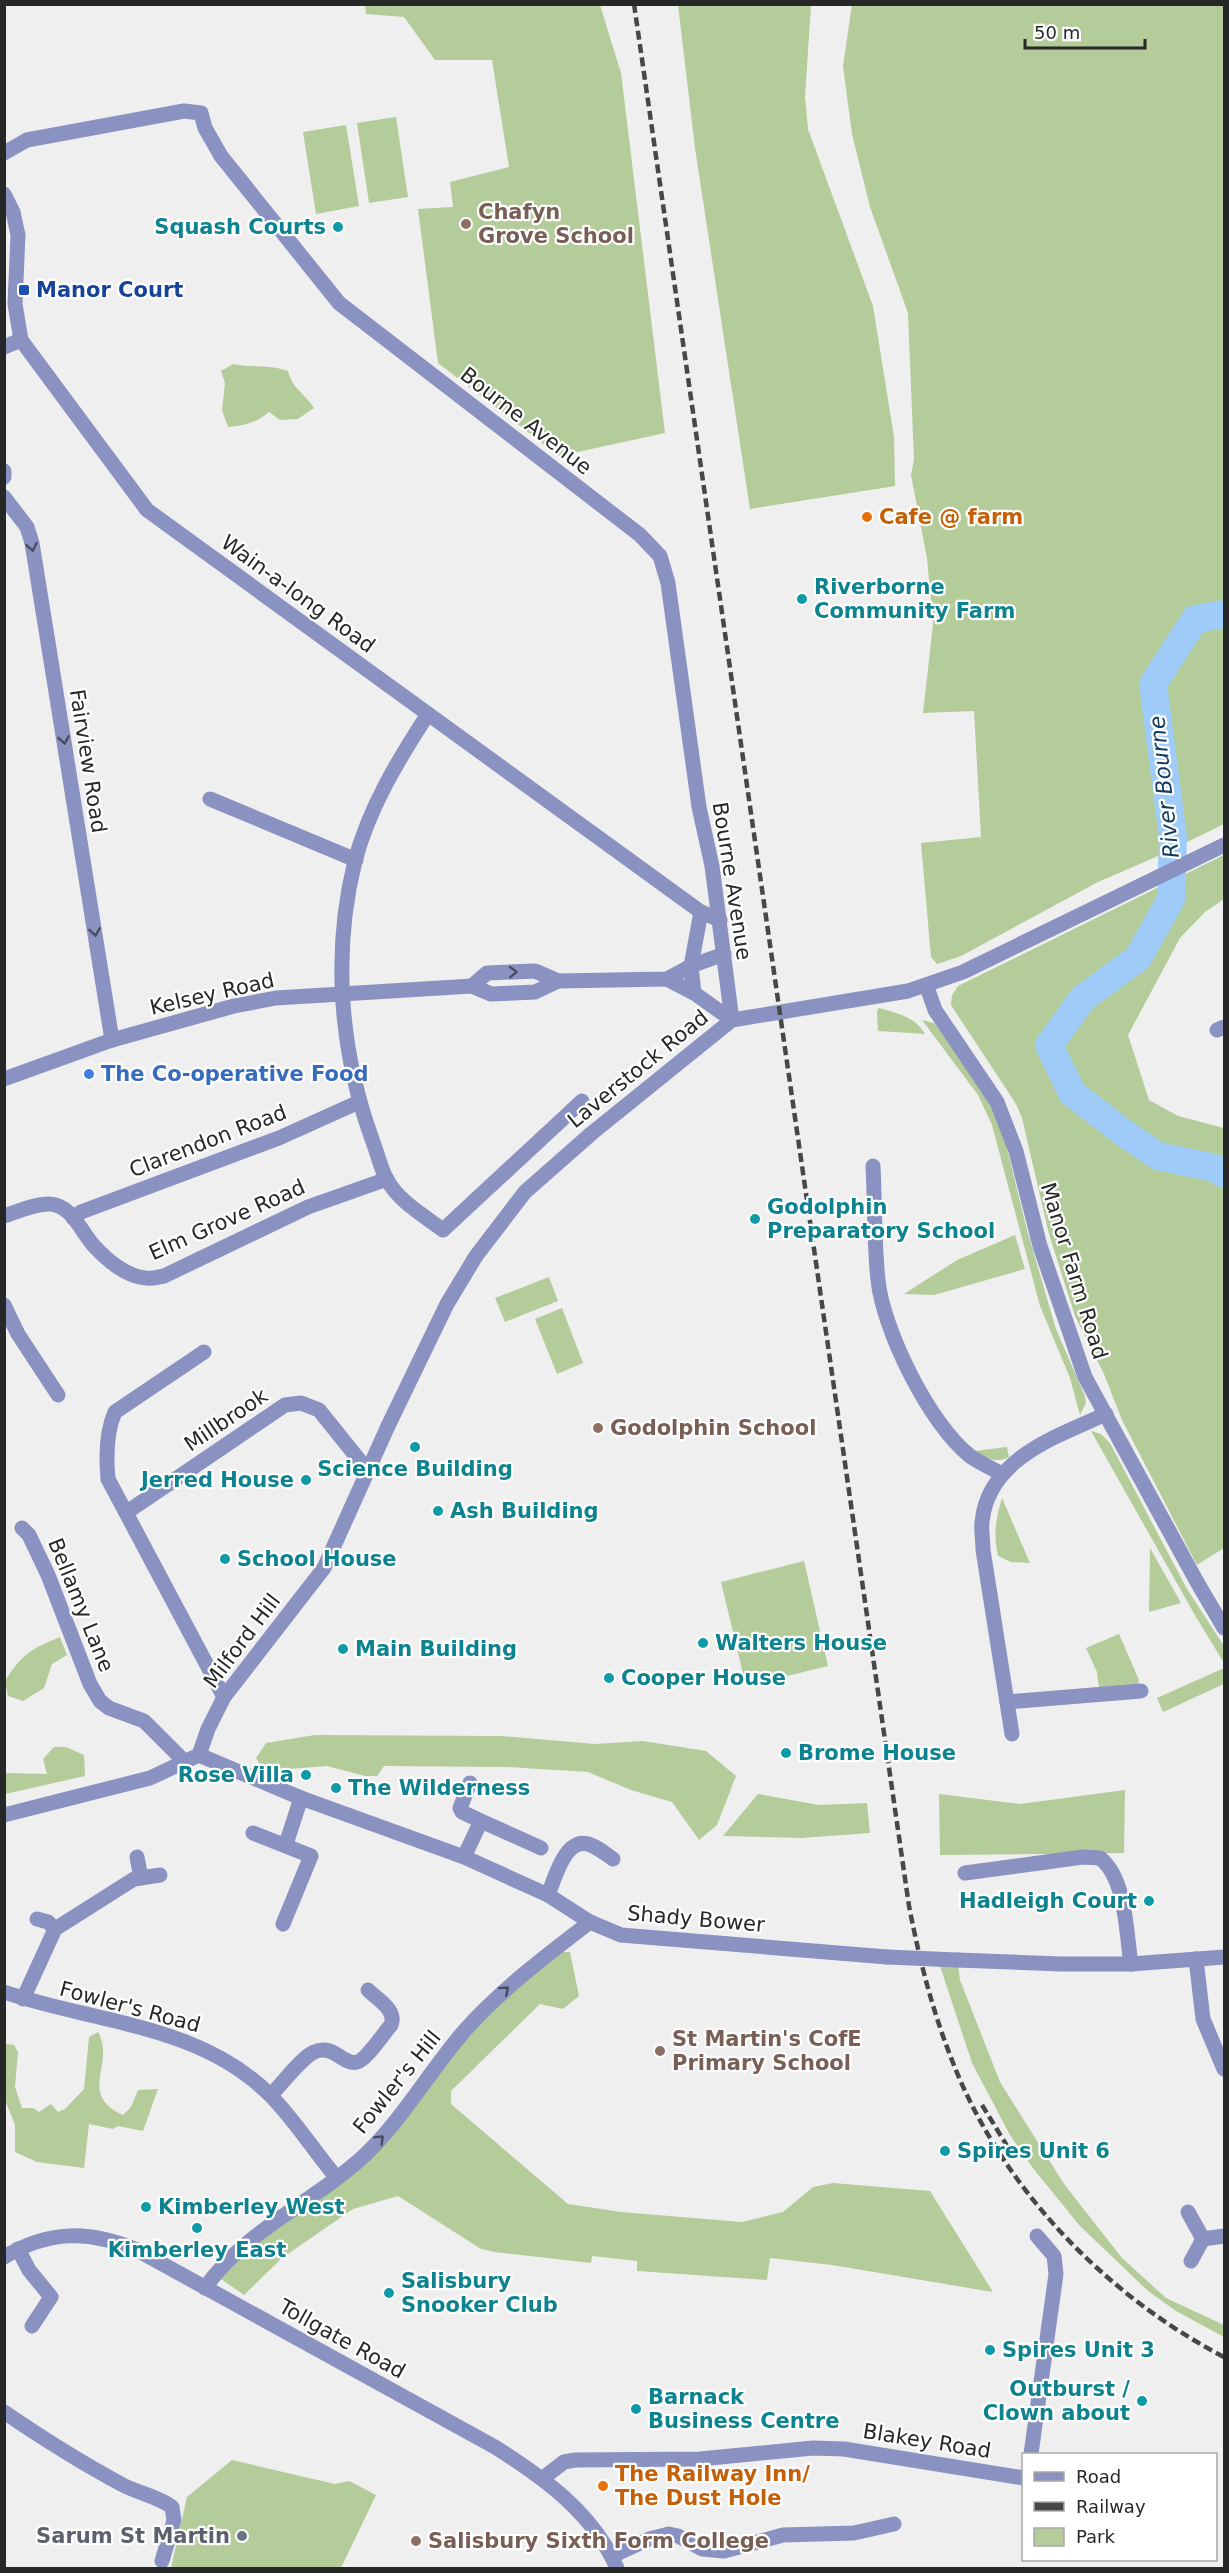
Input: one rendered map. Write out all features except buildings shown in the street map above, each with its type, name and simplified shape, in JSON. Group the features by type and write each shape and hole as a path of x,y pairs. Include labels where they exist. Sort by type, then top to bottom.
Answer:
{"street":[{"name":"Bourne Avenue","path":"4,153 27,140 184,111 201,113 205,128 221,156 339,303 640,535 660,556 668,583 699,807 712,866 732,1020"},
{"name":"Wain-a-long Road","path":"4,194 13,212 18,235 15,304 21,340 147,510 701,912 720,920"},
{"path":"4,347 21,340"},
{"path":"4,471 4,477"},
{"name":"Fairview Road","path":"4,497 27,527 32,543 112,1040"},
{"path":"387,1179 358,1102 349,1054 342,994 342,948 347,902 356,860 375,806 428,714"},
{"path":"210,799 356,860"},
{"name":"Laverstock Road","path":"368,1471 447,1304 476,1256 525,1192 592,1133 732,1020 927,987 963,972 1219,848"},
{"path":"694,993 691,966 701,912"},
{"name":"Kelsey Road","path":"4,1079 112,1040 244,1004 276,998 472,987 490,994 535,992 558,981 667,979 691,966 724,954"},
{"name":"Kelsey Road","path":"472,987 487,973 535,971 558,981"},
{"name":"Kelsey Road","path":"667,979 694,993 732,1020"},
{"name":"Manor Farm Road","path":"927,987 936,1010 997,1102 1016,1151 1040,1246 1085,1377 1224,1628"},
{"name":"Laverstock Road","path":"387,1179 402,1200 443,1230 582,1101"},
{"name":"Clarendon Road","path":"73,1218 81,1212 279,1137 358,1102"},
{"path":"873,1166 878,1282 886,1321 915,1382 945,1428 969,1455 1002,1474"},
{"name":"Elm Grove Road","path":"4,1216 34,1206 51,1204 61,1207 73,1218 94,1247 119,1267 134,1275 155,1277 164,1276 186,1266 308,1207 387,1179"},
{"path":"4,1305 18,1334 58,1395"},
{"path":"204,1352 115,1412 111,1421 106,1454 108,1479 224,1697"},
{"name":"Millbrook","path":"127,1512 285,1406 301,1403 319,1410 368,1471"},
{"path":"1012,1734 983,1550 982,1521 990,1497 1002,1474 1034,1448 1107,1414"},
{"name":"Milford Hill","path":"192,1758 224,1697 324,1568 368,1471"},
{"name":"Bellamy Lane","path":"22,1528 29,1534 48,1575 90,1684 100,1701 109,1708 144,1721 192,1758"},
{"path":"1007,1702 1142,1691"},
{"path":"4,1815 150,1778 192,1758"},
{"name":"Shady Bower","path":"192,1758 464,1857 548,1895 590,1922 621,1935 887,1957 1061,1964 1131,1964 1224,1957"},
{"path":"470,1783 460,1808 462,1812 541,1848"},
{"path":"286,1844 301,1798"},
{"path":"464,1857 481,1821"},
{"path":"253,1833 286,1844 311,1856 283,1924"},
{"path":"548,1895 566,1853 572,1847 591,1844 613,1859"},
{"path":"137,1857 141,1878"},
{"path":"965,1873 1083,1857 1100,1858 1114,1873 1119,1889 1131,1964"},
{"path":"23,1999 55,1929 134,1879 160,1875"},
{"path":"37,1919 48,1922 55,1929"},
{"name":"Fowler's Hill","path":"205,2288 231,2256 364,2156 387,2133 429,2075 473,2022 502,1993 590,1922"},
{"path":"1196,1959 1203,2019 1224,2069"},
{"path":"271,2095 314,2053 324,2050 335,2052 348,2062 356,2063 362,2059 394,2019 391,2012 368,1990"},
{"name":"Fowler's Road","path":"4,1992 47,2006 166,2034 197,2045 233,2064 271,2095 336,2177"},
{"path":"1188,2212 1203,2239"},
{"name":"Tollgate Road","path":"4,2257 18,2249 56,2236 116,2241 137,2250 495,2447 543,2478 586,2521 614,2562"},
{"path":"1031,2453 1056,2274 1054,2256 1037,2236"},
{"path":"1203,2239 1224,2236"},
{"path":"1191,2261 1203,2239"},
{"path":"18,2249 29,2270 51,2297 32,2326"},
{"path":"4,2412 86,2465 172,2507 174,2520 162,2561"},
{"name":"Blakey Road","path":"543,2478 564,2462 575,2460 700,2459 813,2448 844,2449 1022,2478"},
{"path":"614,2562 649,2539 669,2534 678,2536 702,2549 724,2551 783,2535 854,2533 894,2524"}],"green space":[{"path":"852,4 1224,5 1224,824 1098,882 961,956 937,964 931,957 921,843 981,837 974,711 923,713 933,624 927,558 911,475 914,460 908,313 870,207 852,134 843,66"},
{"path":"365,5 600,5 621,73 665,433 559,456 438,363 418,209 453,207 450,182 509,167 492,60 435,60 404,17 366,14"},
{"path":"678,5 811,5 805,97 808,129 873,306 894,437 895,486 750,509 695,148"},
{"path":"396,117 408,197 369,203 357,123"},
{"path":"346,125 359,206 316,214 303,132"},
{"path":"233,364 288,371 296,387 314,408 298,419 280,420 269,412 250,423 228,427 222,410 225,383 221,371"},
{"path":"1224,855 1224,899 1205,912 1180,938 1128,1035 1149,1100 1178,1116 1224,1128 1224,1548 1197,1565 1122,1420 1104,1374 1075,1316 1049,1234 1022,1118 1016,1104 951,1005 952,995 958,986"},
{"path":"879,1008 911,1020 925,1034 878,1031 877,1011"},
{"path":"922,1020 934,1023 960,1055 986,1094 1004,1136 1027,1230 1056,1329 1085,1396 1086,1403 1080,1415 1070,1378 1040,1306 992,1125 978,1095"},
{"path":"1015,1235 1025,1269 934,1295 904,1294 957,1260"},
{"path":"549,1277 558,1301 505,1322 495,1298"},
{"path":"562,1308 583,1363 557,1374 535,1319"},
{"path":"1091,1431 1101,1434 1110,1443 1187,1589 1224,1646 1224,1663 1196,1617"},
{"path":"1007,1447 1009,1457 999,1460 987,1458 975,1451"},
{"path":"1002,1498 1030,1563 1011,1562 998,1556 996,1527"},
{"path":"1150,1548 1181,1603 1149,1612"},
{"path":"804,1561 828,1666 746,1686 721,1582"},
{"path":"1119,1634 1139,1680 1138,1684 1099,1688 1097,1672 1086,1648"},
{"path":"60,1637 67,1655 52,1664 44,1688 23,1701 8,1696 5,1681 22,1658 34,1649"},
{"path":"1224,1669 1224,1684 1163,1712 1157,1698"},
{"path":"315,1735 501,1736 596,1744 643,1741 706,1751 736,1776 717,1825 699,1840 672,1802 631,1790 588,1772 506,1767 384,1766 377,1776 365,1776 327,1766 264,1771 256,1758 266,1743"},
{"path":"54,1747 66,1747 84,1755 85,1776 5,1794 5,1773 47,1774 43,1759"},
{"path":"1125,1790 1124,1853 940,1855 939,1794 1020,1804"},
{"path":"758,1794 819,1805 867,1803 870,1833 801,1838 723,1836"},
{"path":"561,1952 570,1952 579,1996 563,2009 540,2004 451,2091 451,2104 568,2204 621,2212 742,2222 783,2212 813,2187 833,2183 930,2191 993,2292 832,2265 770,2258 767,2280 637,2271 637,2261 592,2256 591,2263 495,2252 481,2249 398,2196 353,2209 282,2258 244,2295 221,2279 225,2269 368,2158 451,2055 501,2000"},
{"path":"958,1965 960,1980 1000,2082 1064,2184 1122,2258 1166,2298 1224,2325 1224,2337 1176,2311 1148,2291 1080,2226 1032,2167 1010,2135 972,2063 940,1966"},
{"path":"98,2032 103,2056 100,2088 102,2098 109,2107 123,2115 131,2107 138,2090 158,2089 143,2131 118,2126 113,2129 89,2124 84,2168 37,2162 15,2152 15,2125 5,2100 5,2047 7,2044 14,2045 18,2052 15,2087 22,2108 33,2108 39,2112 51,2104 58,2112 65,2109 84,2089 89,2037"},
{"path":"232,2460 335,2484 349,2481 376,2495 341,2568 171,2568 187,2497"}],"waterway":[{"name":"River Bourne","path":"1224,614 1195,619 1153,684 1173,838 1171,899 1138,958 1083,998 1049,1045 1072,1093 1124,1133 1158,1156 1215,1168 1224,1174"}],"railway":[{"path":"634,4 909,1906 921,1963 943,2037 971,2102 996,2148 1026,2191 1060,2231 1097,2268 1179,2331 1224,2357"},
{"path":"982,2105 1012,2154"}],"place":[{"name":"Chafyn Grove School","path":"466,224"},
{"name":"Squash Courts","path":"338,227"},
{"name":"Manor Court","path":"24,290"},
{"name":"Cafe @ farm","path":"867,517"},
{"name":"Riverborne Community Farm","path":"802,599"},
{"name":"The Co-operative Food","path":"89,1074"},
{"name":"Godolphin Preparatory School","path":"755,1219"},
{"name":"Godolphin School","path":"598,1428"},
{"name":"Science Building","path":"415,1447"},
{"name":"Jerred House","path":"306,1480"},
{"name":"Ash Building","path":"438,1511"},
{"name":"School House","path":"225,1559"},
{"name":"Walters House","path":"703,1643"},
{"name":"Main Building","path":"343,1649"},
{"name":"Cooper House","path":"609,1678"},
{"name":"Brome House","path":"786,1753"},
{"name":"Rose Villa","path":"306,1775"},
{"name":"The Wilderness","path":"336,1788"},
{"name":"Hadleigh Court","path":"1149,1901"},
{"name":"St Martin's CofE Primary School","path":"660,2051"},
{"name":"Spires Unit 6","path":"945,2151"},
{"name":"Kimberley West","path":"146,2207"},
{"name":"Kimberley East","path":"197,2228"},
{"name":"Salisbury Snooker Club","path":"389,2293"},
{"name":"Spires Unit 3","path":"990,2350"},
{"name":"Outburst / Clown about","path":"1142,2401"},
{"name":"Barnack Business Centre","path":"636,2409"},
{"name":"The Railway Inn/ The Dust Hole","path":"603,2486"},
{"name":"Sarum St Martin","path":"242,2536"},
{"name":"Salisbury Sixth Form College","path":"416,2541"}]}
